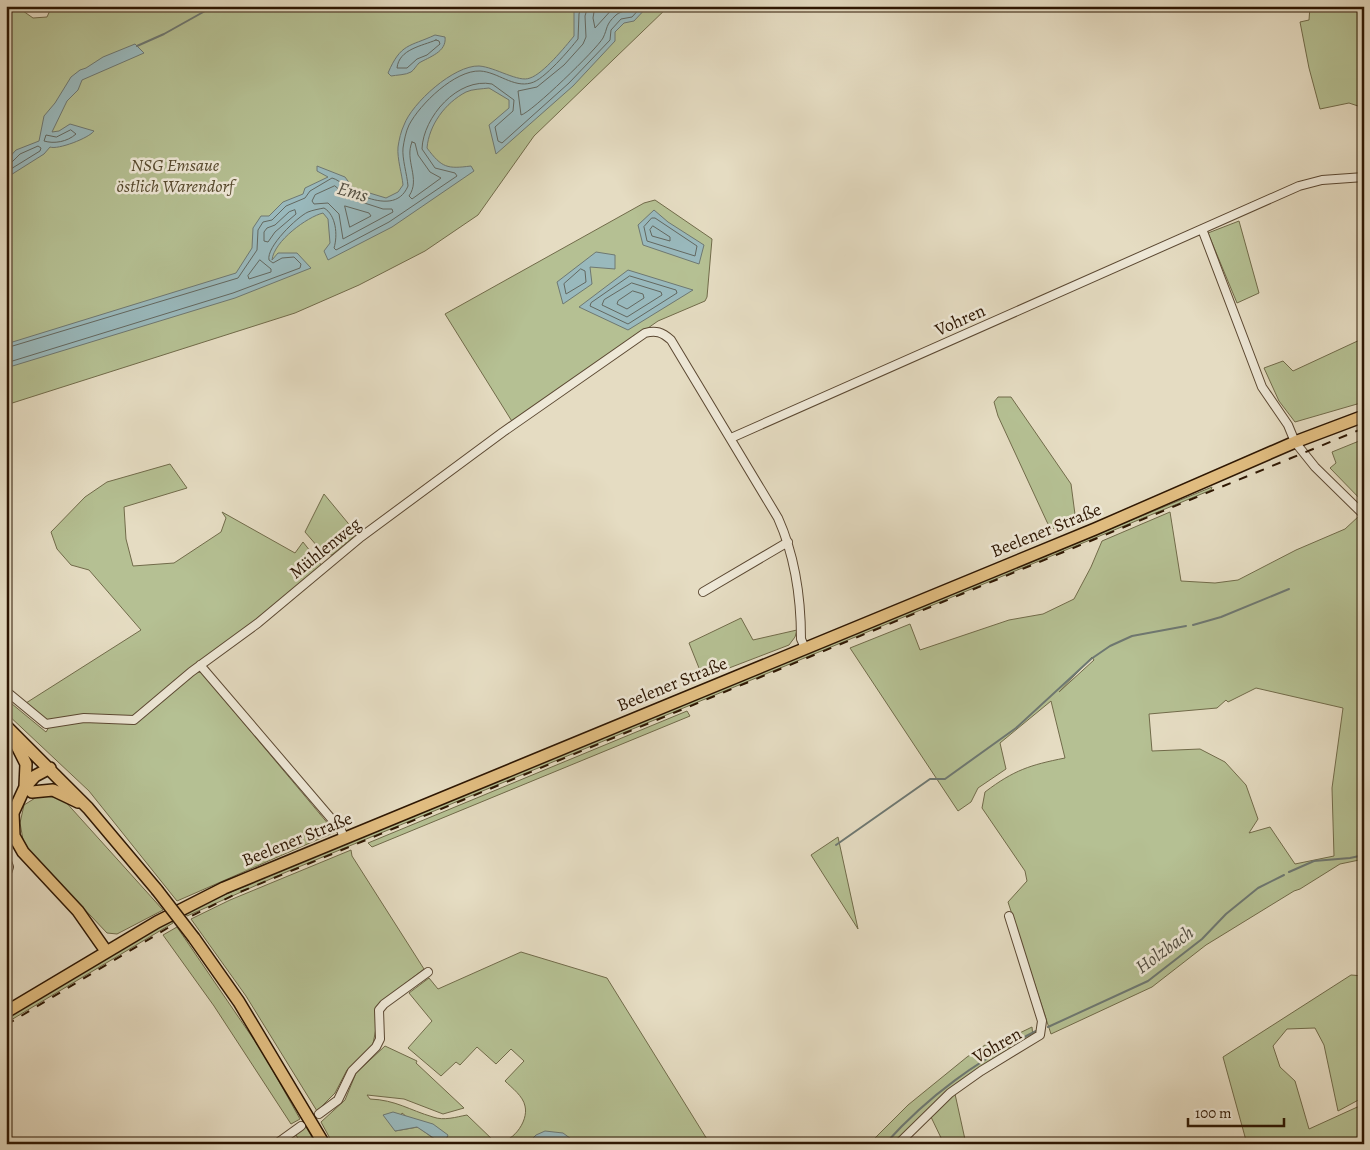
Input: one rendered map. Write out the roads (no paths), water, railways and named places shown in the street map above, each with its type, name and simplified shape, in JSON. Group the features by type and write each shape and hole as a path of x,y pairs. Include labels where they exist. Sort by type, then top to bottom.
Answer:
{"main road":[{"name":"Beelener Straße","path":"6,1012 106,951 198,900 1195,487 1295,442 1364,416"},
{"path":"7,727 88,808 157,890 194,938 244,1010 324,1144"},
{"path":"7,727 26,764 29,790"},
{"path":"50,768 44,781 29,790 17,803 12,824 14,836 19,847 66,897 106,951"},
{"path":"29,790 59,792 88,808"}],"street":[{"name":"Vohren","path":"731,438 1299,186 1322,180 1364,177"},
{"path":"1202,229 1262,387 1288,425 1295,442 1315,467 1364,515"},
{"name":"Mühlenweg","path":"6,691 46,724 84,718 134,720 200,665 258,623 361,536 503,432 644,333 658,331 671,340 731,438"},
{"path":"731,438 778,518 788,542 793,560 801,639 805,648"},
{"path":"703,592 788,542"},
{"path":"200,665 341,830 344,838"},
{"path":"6,859 9,866 6,876"},
{"name":"Vohren","path":"898,1144 950,1093 981,1071 1040,1036 1042,1021 1009,916"},
{"path":"319,1114 338,1100 352,1071 376,1047 380,1039 379,1010 384,1004 428,972"},
{"path":"276,1144 301,1126"}],"water":[{"name":"Ems","path":"578,6 648,6 634,21 624,23 615,32 615,41 573,86 496,154 489,125 509,108 509,100 489,88 468,91 451,102 439,115 428,139 427,148 437,160 446,166 471,166 474,171 392,227 328,260 324,251 330,243 328,219 323,213 316,215 300,225 285,238 274,253 272,260 278,253 297,253 311,268 235,298 6,368 6,344 236,273 252,248 253,228 261,216 269,216 283,202 303,194 305,188 328,177 317,171 317,166 345,177 353,188 386,198 398,192 403,185 398,152 401,133 408,116 425,96 446,78 469,67 485,67 513,77 530,78 554,60 574,36 574,12"},
{"path":"435,35 445,37 445,42 440,50 419,63 409,73 391,76 388,73 397,56 402,51 412,44"},
{"path":"135,44 144,53 82,80 78,90 67,101 52,132 59,131 70,124 94,131 73,143 60,147 50,147 44,154 6,178 6,161 16,150 39,141 44,116 55,103 71,77 103,57"},
{"path":"654,210 668,222 704,245 699,264 643,245 638,225"},
{"path":"596,252 615,255 615,269 590,267 592,284 563,304 557,282"},
{"path":"628,270 693,290 628,330 579,307"},
{"path":"393,1112 433,1124 448,1135 445,1142 438,1141 417,1127 395,1131 383,1115"},
{"path":"545,1131 563,1133 578,1144 527,1144 536,1135"}],"waterway":[{"path":"137,46 164,34 214,6"},
{"path":"1193,625 1221,617 1289,589"},
{"path":"836,845 930,779 945,779 1016,728 1091,659 1110,646 1132,636 1186,626"},
{"name":"Holzbach","path":"1289,872 1314,861 1364,855"},
{"name":"Holzbach","path":"1048,1027 1148,981 1202,939 1226,914 1258,888 1284,875"},
{"name":"Holzbach","path":"885,1144 919,1110 955,1080 994,1054 1036,1031"}],"railway":[{"path":"6,1025 171,926 240,892 1364,428"}],"park label":[{"name":"NSG Emsaue östlich Warendorf","path":"175,175"}]}
